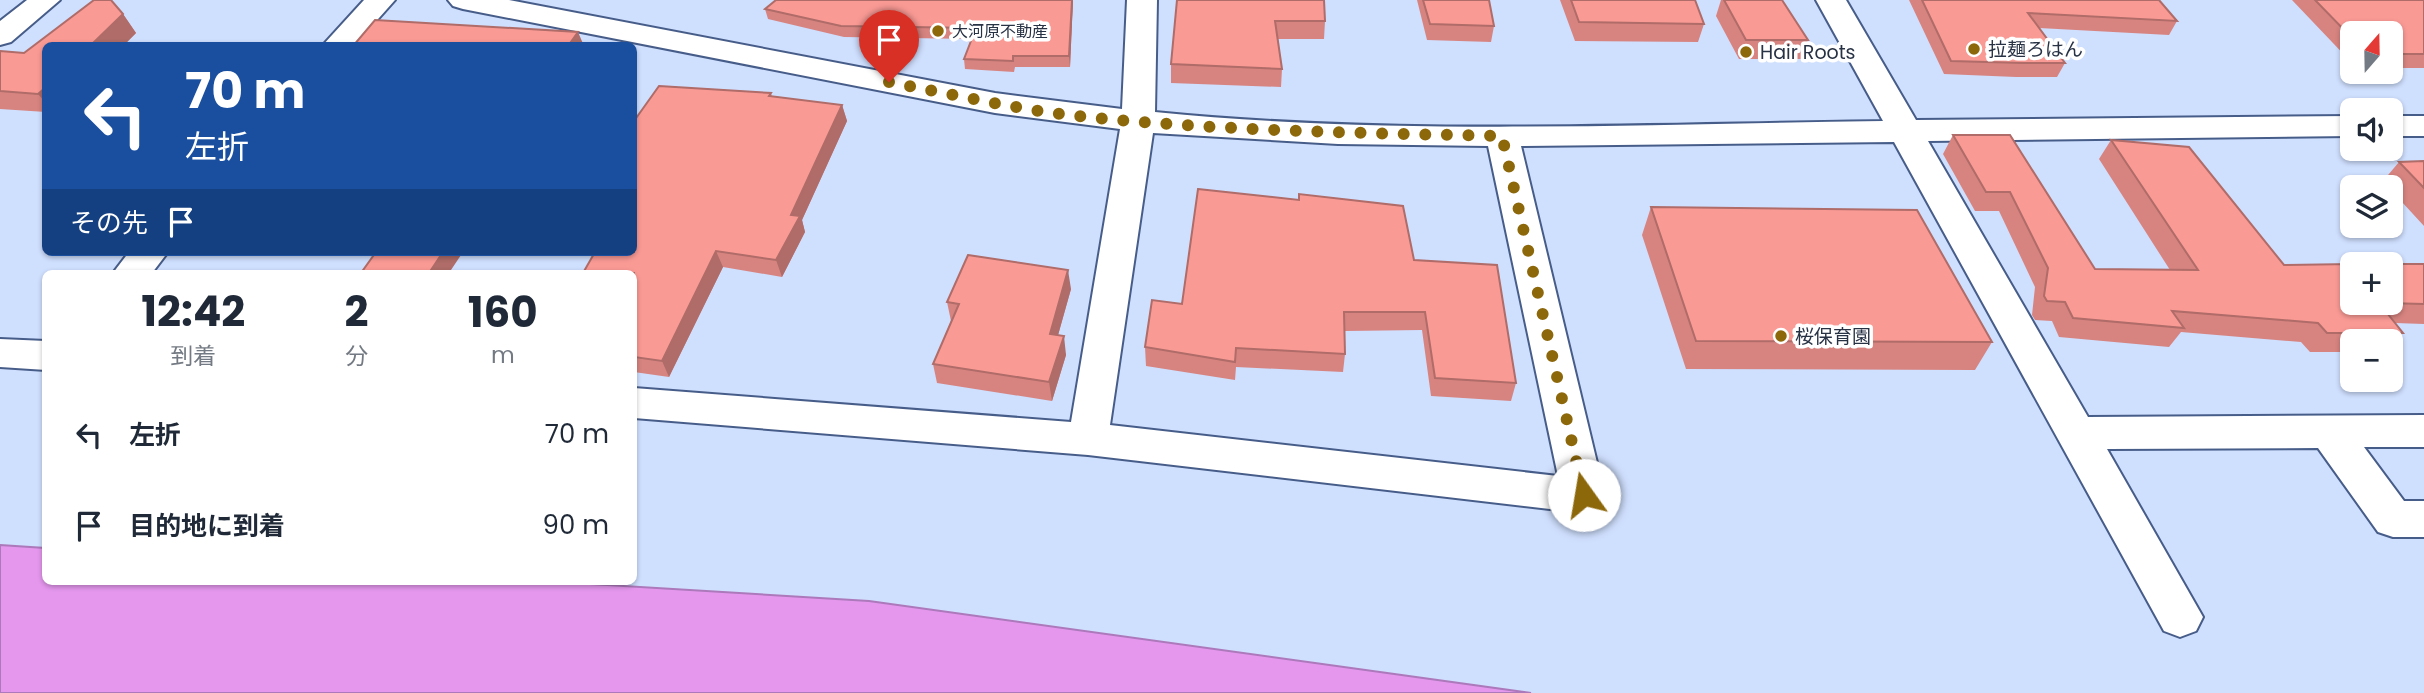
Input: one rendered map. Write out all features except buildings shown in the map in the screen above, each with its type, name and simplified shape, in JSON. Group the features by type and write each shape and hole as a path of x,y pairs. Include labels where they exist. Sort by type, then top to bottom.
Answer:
{"street":[{"path":"0,36 45,0"},
{"path":"341,42 380,0"},
{"path":"463,0 995,103 1138,122 1270,131 1502,136 2340,126"},
{"path":"1088,439 1138,122 1142,0"},
{"path":"1831,0 2180,617"},
{"path":"2403,126 2424,126"},
{"path":"637,403 1088,439 1584,495 1502,136"},
{"path":"134,270 146,256"},
{"path":"0,353 42,356"},
{"path":"2329,431 2393,519 2424,519"},
{"path":"2076,433 2424,431"}],"shaded area":[{"path":"0,545 42,548 42,585 607,585 869,601 1531,693 0,693"}],"place":[{"name":"大河原不動産","path":"938,31"},
{"name":"拉麺ろはん","path":"1974,49"},
{"name":"Hair Roots","path":"1746,52"},
{"name":"桜保育園","path":"1781,336"}],"route":[{"path":"889,82 1074,116 1138,122 1270,131 1502,136 1584,495"}]}
